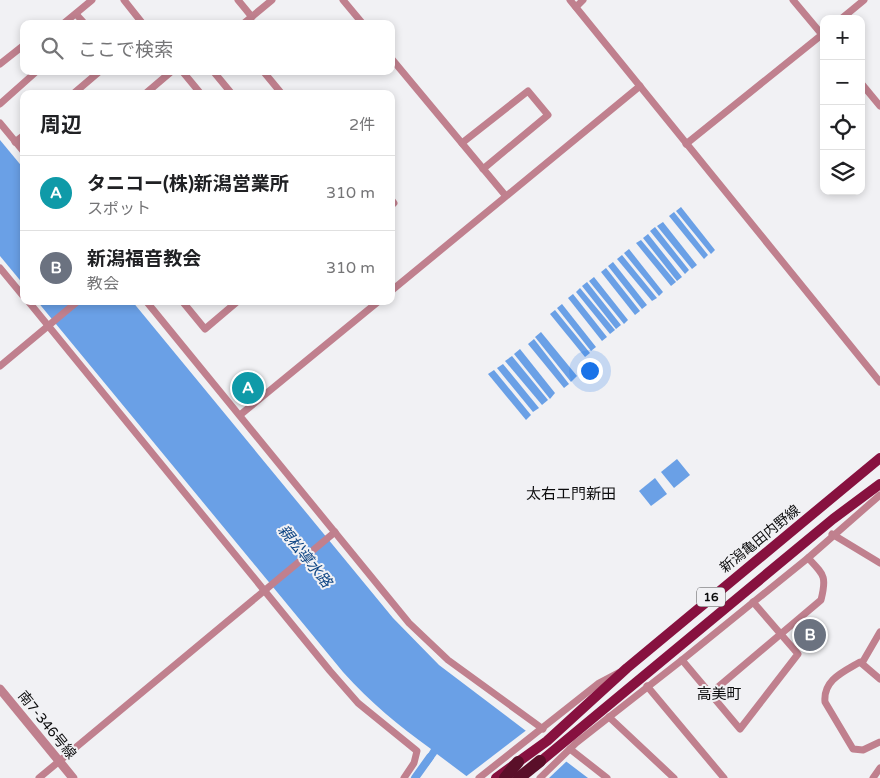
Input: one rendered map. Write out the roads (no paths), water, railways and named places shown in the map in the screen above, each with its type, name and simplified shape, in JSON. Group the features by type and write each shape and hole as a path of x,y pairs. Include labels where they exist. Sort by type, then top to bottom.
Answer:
{"highway":[{"path":"519,778 540,761"},
{"path":"505,778 518,762"}],"main road":[{"name":"新潟亀田内野線","path":"518,762 547,741 626,668 880,458"},
{"name":"16","path":"524,778 540,761 833,520 880,484"},
{"name":"16","path":"496,778 518,762"}],"street":[{"path":"68,20 92,0"},
{"path":"238,0 252,16"},
{"path":"248,20 272,0"},
{"path":"344,0 360,20"},
{"path":"570,0 880,382"},
{"path":"576,6 583,0"},
{"path":"793,0 820,32"},
{"path":"846,15 864,0"},
{"path":"128,2 139,20"},
{"path":"76,14 81,20"},
{"path":"686,144 820,37"},
{"path":"0,64 20,48"},
{"path":"395,63 505,195"},
{"path":"0,104 33,75"},
{"path":"78,90 95,75"},
{"path":"150,90 167,75"},
{"path":"186,75 198,90"},
{"path":"216,75 229,90"},
{"path":"266,75 279,90"},
{"path":"395,288 505,195 640,86"},
{"path":"865,88 880,106"},
{"path":"462,143 528,91 548,115 483,169"},
{"path":"0,122 20,147"},
{"path":"16,142 20,138"},
{"path":"0,268 20,292"},
{"path":"32,305 358,702 417,751 414,763 404,778"},
{"path":"0,366 73,305"},
{"path":"149,305 240,415 332,534 408,623 428,643 540,732"},
{"path":"185,305 205,329 233,305"},
{"path":"240,415 371,305"},
{"path":"540,778 567,752 609,717 808,558 832,534 880,495"},
{"path":"39,778 332,534"},
{"path":"832,534 880,563"},
{"path":"711,693 821,600 825,583 824,576 808,558"},
{"path":"682,660 740,729 798,654 753,602"},
{"path":"880,632 862,663 860,662 830,681 824,694 825,702 854,749 863,750 880,742"},
{"path":"862,663 880,679"},
{"path":"479,778 540,732 599,683 626,668"},
{"path":"647,686 724,778"},
{"name":"南7-346号線","path":"0,690 73,778"},
{"path":"609,717 674,778"},
{"path":"567,752 607,778"},
{"path":"873,778 880,768"}],"water":[{"path":"0,140 20,164 20,280 0,256"},
{"path":"681,207 715,250 711,254 676,211"},
{"path":"674,212 708,255 704,259 669,216"},
{"path":"663,222 697,265 692,269 657,226"},
{"path":"655,227 689,270 685,274 650,231"},
{"path":"648,234 682,277 677,281 643,238"},
{"path":"641,240 676,282 671,286 636,243"},
{"path":"629,249 663,292 659,296 624,253"},
{"path":"622,255 657,298 652,301 617,259"},
{"path":"613,262 647,305 642,309 608,266"},
{"path":"606,268 640,311 635,315 601,272"},
{"path":"594,277 628,320 624,324 589,281"},
{"path":"587,282 621,325 616,329 582,286"},
{"path":"580,288 615,330 610,334 576,292"},
{"path":"573,294 607,337 602,341 568,298"},
{"path":"562,304 596,347 591,351 557,308"},
{"name":"親松導水路","path":"40,305 135,305 393,618 439,665 588,778 469,778 437,754 428,766 423,762 431,749 385,713 343,672"},
{"path":"555,310 590,353 585,357 550,314"},
{"path":"541,332 577,376 571,382 535,337"},
{"path":"534,339 569,384 564,388 528,344"},
{"path":"520,349 555,393 550,399 514,354"},
{"path":"512,356 548,400 542,405 505,361"},
{"path":"503,364 539,408 533,412 497,368"},
{"path":"494,370 531,415 526,420 488,374"},
{"path":"677,459 690,475 674,488 661,472"},
{"path":"655,478 667,494 651,506 639,491"}],"waterway":[{"path":"415,778 430,757"}],"place":[{"name":"タニコー(株)新潟営業所","path":"248,388"},
{"name":"新潟福音教会","path":"810,635"}],"district":[{"name":"太右エ門新田","path":"571,494"},
{"name":"高美町","path":"719,694"}]}
